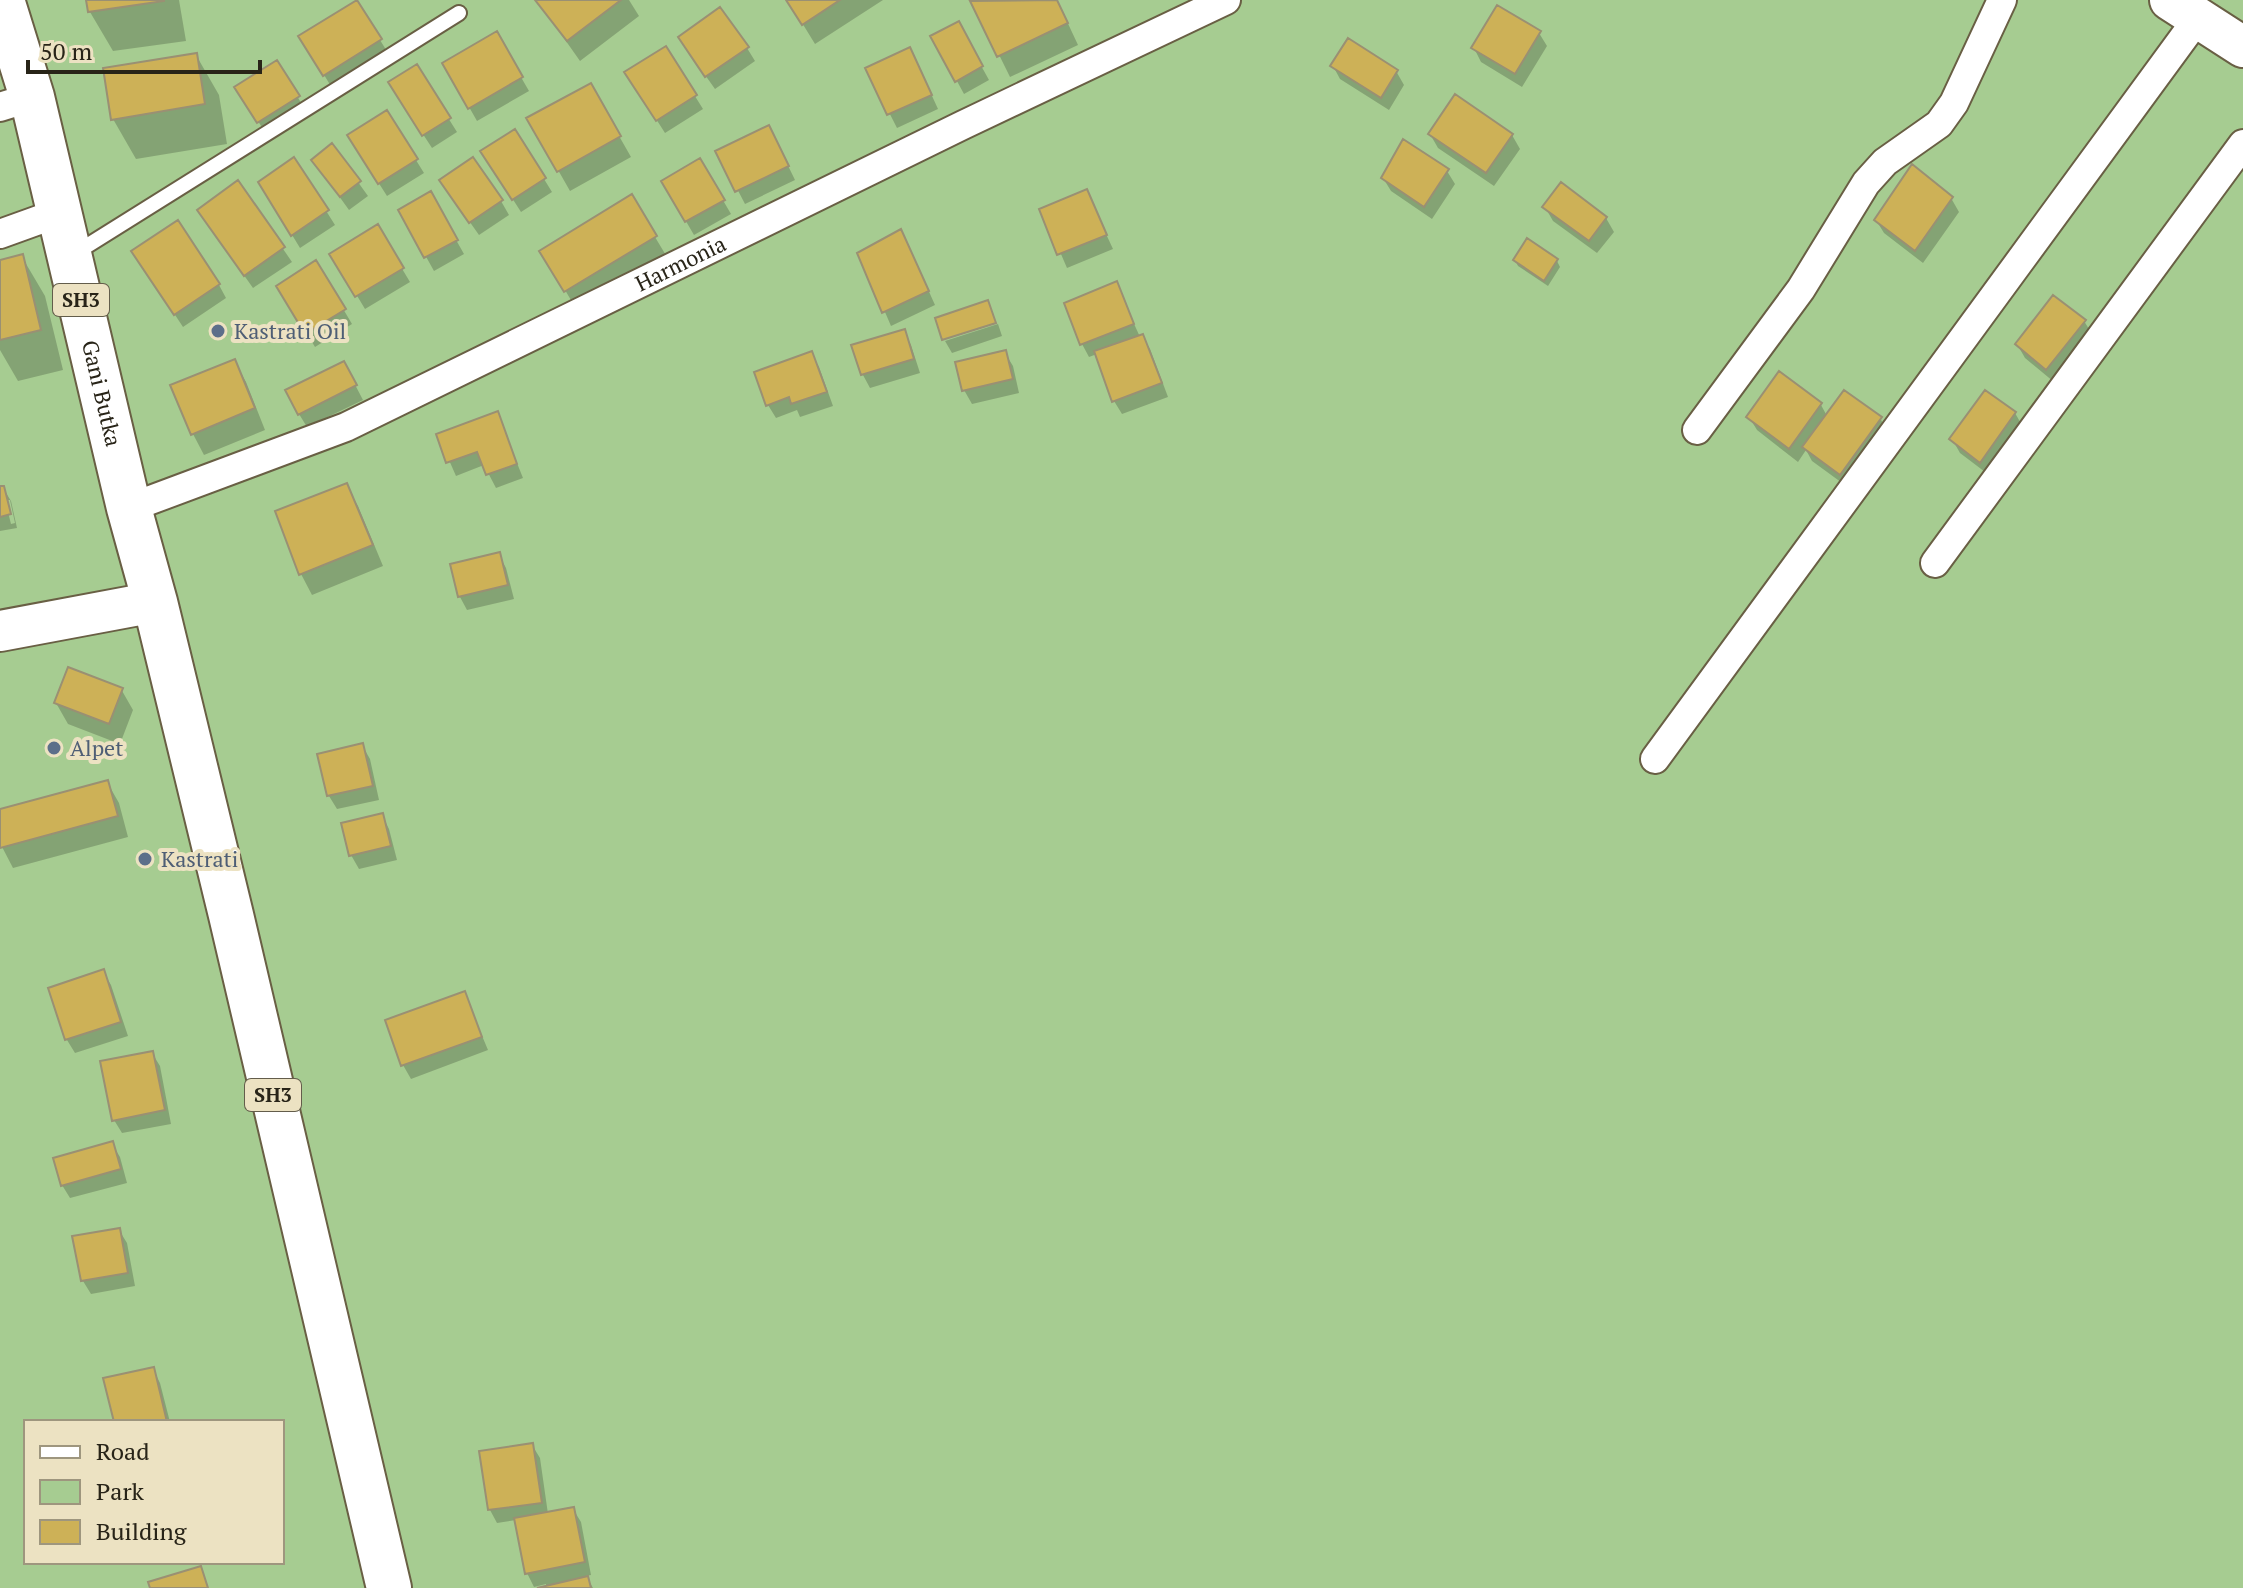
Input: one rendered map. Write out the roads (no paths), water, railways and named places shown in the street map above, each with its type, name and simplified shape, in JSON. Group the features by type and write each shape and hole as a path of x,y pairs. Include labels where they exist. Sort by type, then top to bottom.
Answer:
{"main road":[{"name":"Gani Butka","path":"2,0 16,102 61,212 129,508 155,602"},
{"path":"2184,9 2243,47"},
{"path":"0,631 155,602"},
{"name":"SH3","path":"155,602 389,1588"}],"street":[{"name":"Harmonia","path":"129,508 346,427 1226,0"},
{"path":"1697,430 1801,289 1866,183 1885,162 1939,124 1954,103 2002,0"},
{"path":"1655,759 2184,9"},
{"path":"1935,563 2243,144"},
{"path":"0,234 61,212"}],"lane":[{"path":"71,256 459,13"}],"place":[{"name":"Kastrati Oil","path":"218,331"},
{"name":"Alpet","path":"54,748"},
{"name":"Kastrati","path":"145,859"}]}
